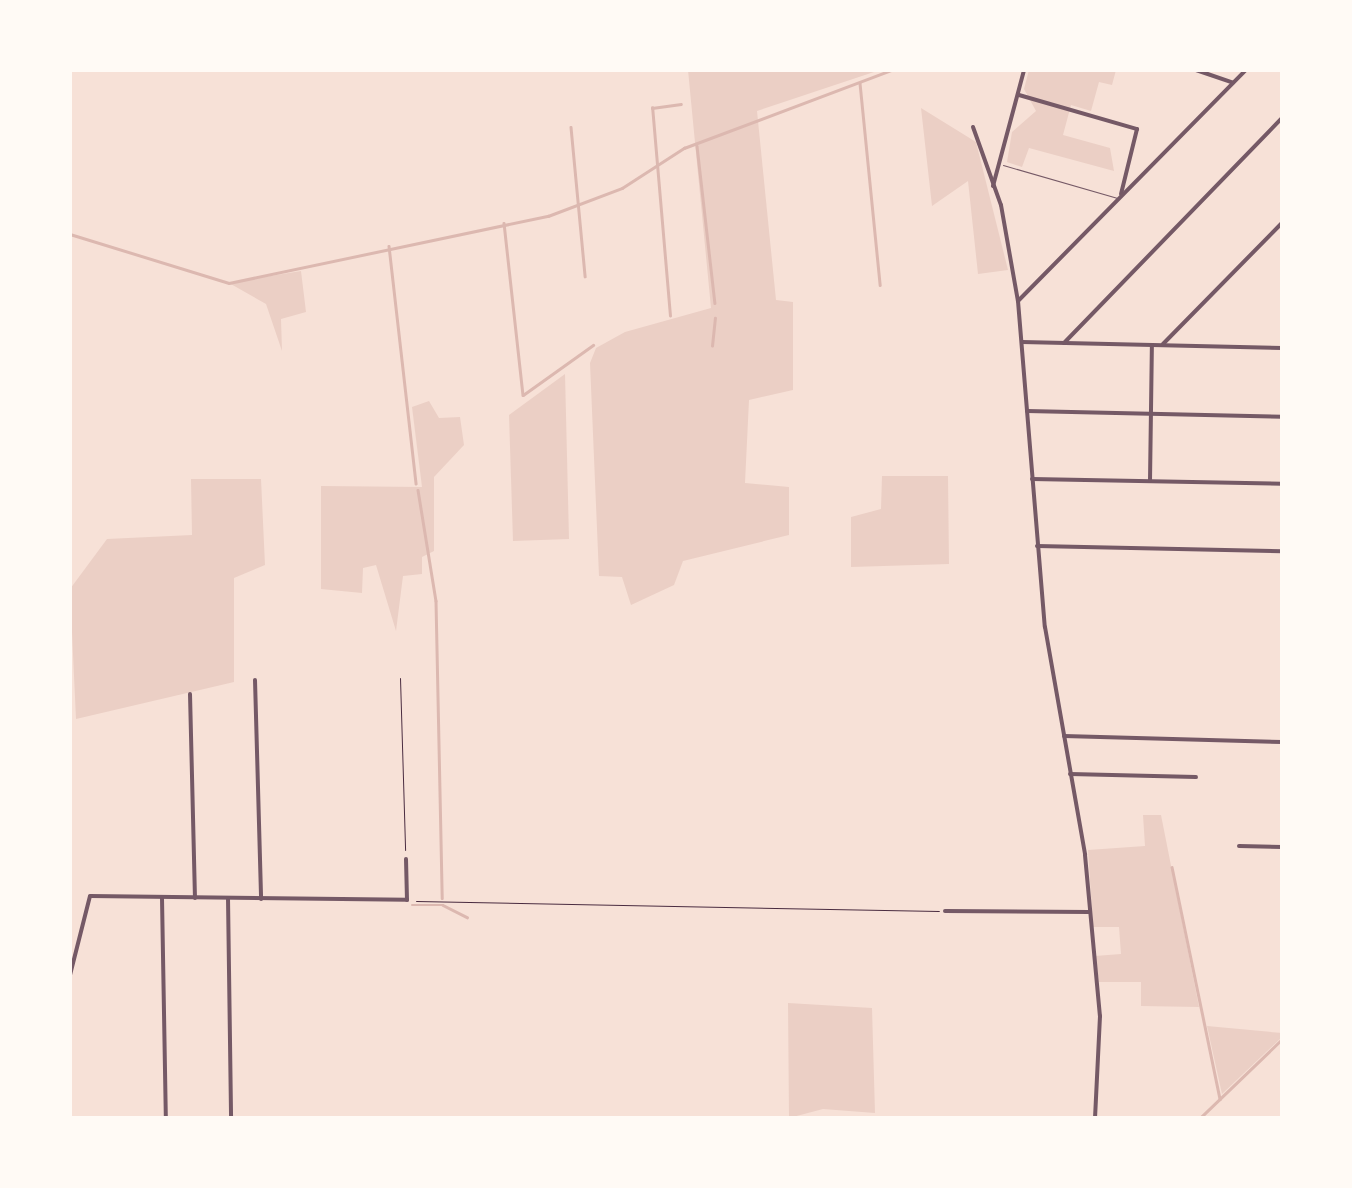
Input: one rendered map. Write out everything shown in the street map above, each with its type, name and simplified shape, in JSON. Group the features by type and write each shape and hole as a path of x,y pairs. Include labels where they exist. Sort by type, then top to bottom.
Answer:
{"street":[{"path":"993,186 1024,70"},
{"path":"1196,70 1232,83"},
{"path":"1018,301 1246,70"},
{"path":"1018,95 1138,129 1120,198"},
{"path":"1064,343 1282,118"},
{"path":"972,127 993,186 1018,301 1037,546 1100,1016 1096,1118"},
{"path":"1162,345 1282,224"},
{"path":"1021,342 1282,348"},
{"path":"1150,481 1152,345"},
{"path":"1025,411 1282,417"},
{"path":"1030,479 1282,484"},
{"path":"1037,546 1282,552"},
{"path":"255,680 261,899"},
{"path":"190,694 195,898"},
{"path":"1064,736 1282,742"},
{"path":"1070,774 1196,777"},
{"path":"1240,846 1282,847"},
{"path":"70,974 90,896 407,900 406,859"},
{"path":"162,898 166,1118"},
{"path":"228,898 231,1118"},
{"path":"945,911 1088,912"}],"lane":[{"path":"1000,164 1120,198"}],"path":[{"path":"400,678 406,859"},
{"path":"407,900 945,911"}],"shaded area":[{"path":"688,70 880,70 757,111 776,300 793,302 793,390 749,400 745,483 789,487 789,535 683,561 674,585 631,605 622,577 599,576 590,363 596,348 625,332 711,308"},
{"path":"1029,70 1116,70 1112,85 1099,82 1091,111 1071,105 1063,135 1110,148 1114,171 1029,148 1022,167 1007,162 1012,132 1036,111 1024,89"},
{"path":"921,108 976,142 1008,270 978,274 968,181 932,206"},
{"path":"301,271 306,312 281,319 282,351 266,304 229,283"},
{"path":"565,374 569,539 513,541 509,415"},
{"path":"429,401 439,418 460,417 464,445 434,477 434,551 422,557 422,574 403,576 396,631 376,565 363,568 362,593 321,589 321,486 422,487 412,407"},
{"path":"882,476 948,476 949,564 851,567 851,517 881,509"},
{"path":"191,479 261,479 265,565 234,578 234,682 76,719 70,589 107,539 192,535"},
{"path":"1143,815 1161,815 1199,1007 1141,1006 1141,982 1099,982 1095,956 1121,954 1119,927 1093,927 1088,850 1145,846"},
{"path":"788,1003 872,1008 875,1113 823,1109 789,1118"},
{"path":"1207,1026 1282,1033 1282,1037 1222,1094"}],"waterway":[{"path":"70,234 229,283 548,216 622,188 684,148 892,70"},
{"path":"860,83 880,285"},
{"path":"670,316 652,108 681,104"},
{"path":"571,127 585,276"},
{"path":"697,146 715,303"},
{"path":"504,223 523,395 593,345"},
{"path":"389,246 416,483"},
{"path":"712,346 715,318"},
{"path":"418,490 436,601 442,898"},
{"path":"1172,867 1220,1099"},
{"path":"412,905 443,905"},
{"path":"443,905 467,917"},
{"path":"1200,1118 1282,1039"}]}
